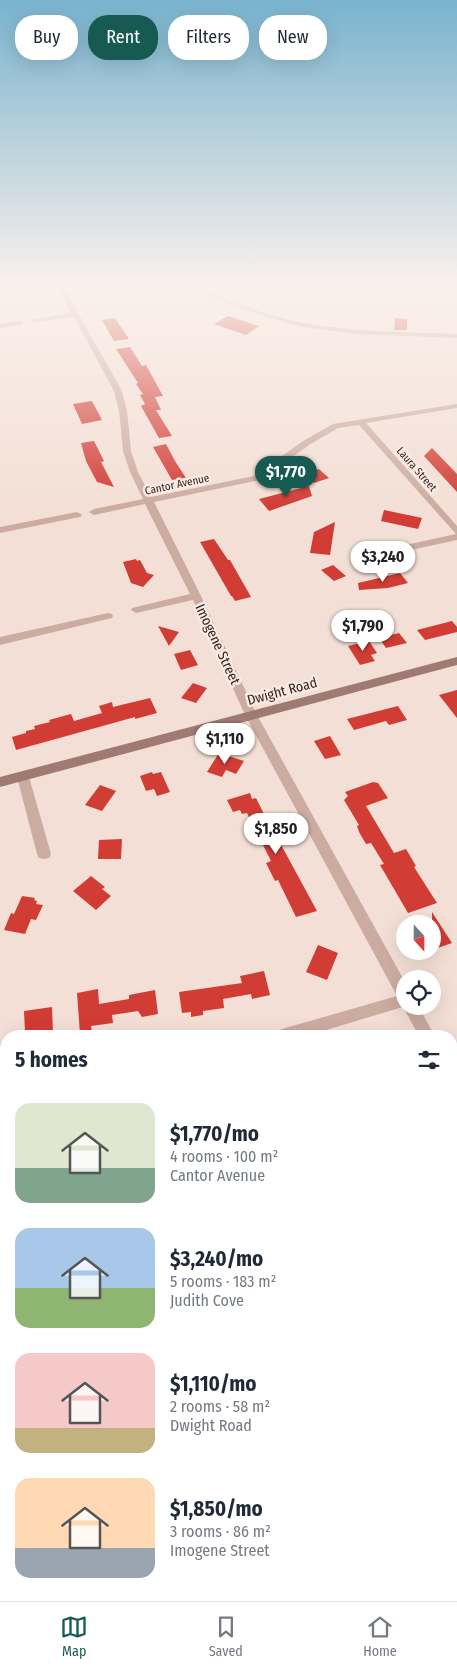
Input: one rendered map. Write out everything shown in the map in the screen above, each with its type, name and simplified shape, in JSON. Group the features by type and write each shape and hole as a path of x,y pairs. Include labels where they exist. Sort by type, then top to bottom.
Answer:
{"street":[{"name":"Imogene Street","path":"99,358 117,389 123,410 127,451 134,472 148,502 196,596 251,715 396,981"},
{"name":"Cantor Avenue","path":"94,512 257,478 306,442 336,426 457,406"},
{"name":"Laura Street","path":"360,421 457,532"},
{"path":"0,530 77,515"},
{"path":"368,553 383,553 457,537"},
{"path":"136,610 196,596"},
{"path":"0,641 108,616"},
{"name":"Dwight Road","path":"0,782 457,661"},
{"path":"23,777 44,854"},
{"path":"301,1030 396,1001"},
{"path":"415,1015 424,1030"}],"building":[{"path":"122,358 137,358 142,366 146,365 163,396 155,397 161,410 156,410 172,436 159,438 141,406 145,404 140,395 143,394 136,384 138,383"},
{"path":"92,401 102,420 82,424 73,404"},
{"path":"94,441 104,461 101,462 114,487 97,482 86,461 81,443"},
{"path":"166,444 186,478 172,480 153,447"},
{"path":"432,448 457,474 457,492 424,456"},
{"path":"319,469 329,478 314,483 304,474"},
{"path":"309,486 312,496 269,511 259,499"},
{"path":"384,510 422,518 418,529 381,521"},
{"path":"335,522 330,555 310,553 314,532"},
{"path":"214,539 228,560 230,560 251,597 235,601 231,596 200,542"},
{"path":"136,559 137,561 140,560 147,573 154,575 143,587 131,583 123,562"},
{"path":"333,565 346,576 334,581 321,570"},
{"path":"400,573 408,583 388,588 359,590 358,583"},
{"path":"452,621 457,627 457,632 425,640 417,630"},
{"path":"158,626 179,632 169,646"},
{"path":"399,633 407,643 386,648 379,638"},
{"path":"369,641 377,653 371,655 375,661 360,665 348,646"},
{"path":"190,650 198,665 181,670 174,654"},
{"path":"193,683 207,688 196,703 181,698"},
{"path":"457,690 457,718 439,695"},
{"path":"150,698 157,713 135,719 135,717 16,750 12,737 35,729 34,726 50,722 49,720 71,714 74,721 102,713 99,706 112,702 113,707"},
{"path":"398,706 407,720 389,725 386,721 354,730 347,719"},
{"path":"330,736 341,755 325,759 314,741"},
{"path":"219,753 244,761 236,774 226,770 222,777 207,772"},
{"path":"152,772 153,774 161,772 170,792 157,796 154,789 146,791 140,776"},
{"path":"373,782 378,783 388,798 366,806 394,853 406,849 416,866 414,867 437,903 408,913 380,865 384,864 371,843 366,844 359,832 357,826 359,825 344,800 348,796 345,792"},
{"path":"100,785 116,791 102,811 85,805"},
{"path":"250,793 252,799 256,798 269,824 273,822 282,840 279,841 317,911 296,917 278,880 275,881 266,863 271,861 247,813 242,814 240,810 233,812 227,800"},
{"path":"122,839 121,859 98,859 99,840"},
{"path":"91,876 105,887 102,889 111,896 96,910 73,891"},
{"path":"22,896 35,898 36,904 43,905 36,920 31,919 25,934 4,930 11,913 14,914"},
{"path":"441,926 452,943 441,947"},
{"path":"318,945 338,953 327,980 306,972"},
{"path":"264,971 270,995 252,999 251,994 223,999 224,1008 203,1011 203,1015 191,1017 191,1012 182,1013 179,992 242,983 240,976"},
{"path":"98,989 99,1004 129,999 129,995 155,990 158,1014 142,1017 138,1011 112,1015 113,1023 91,1026 92,1030 80,1030 77,993"},
{"path":"52,1007 53,1030 25,1030 24,1011"}]}
